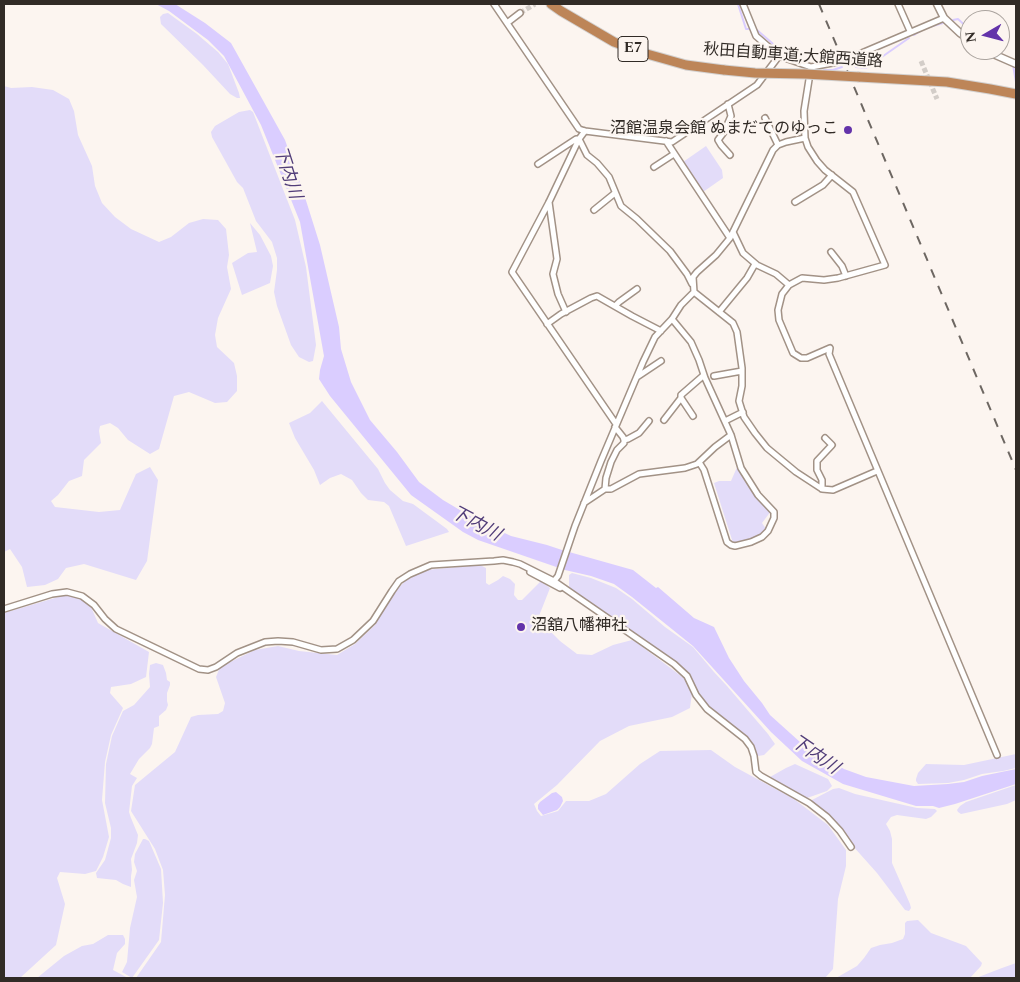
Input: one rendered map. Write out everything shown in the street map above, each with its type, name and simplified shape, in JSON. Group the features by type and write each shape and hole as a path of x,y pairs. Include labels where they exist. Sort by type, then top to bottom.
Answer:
{"highway":[{"name":"秋田自動車道;大館西道路","path":"551,4 614,42 647,54 686,64 755,73 859,76 947,82 1016,94"}],"street":[{"path":"494,4 579,129 585,131 672,142 757,85 778,56"},
{"path":"744,4 756,36 778,56 811,67 843,61 944,18"},
{"path":"898,4 910,31"},
{"path":"937,4 944,18 960,33"},
{"path":"508,23 520,13"},
{"path":"811,67 804,111 805,138 808,147 816,161 853,192 885,265 824,280 802,278 789,285 782,294 778,310 778,320 793,353 801,358 807,358 830,348 829,354 997,755"},
{"path":"728,104 730,116 724,132 718,140 730,155"},
{"path":"765,118 778,146"},
{"path":"585,131 579,139 549,202 512,272 624,440"},
{"path":"805,138 786,142 773,150 730,238 716,255 696,272 693,277 694,292 733,323 738,332 742,371 739,401 751,428 767,448 796,472 822,489 833,490 878,471"},
{"path":"538,164 576,139 579,139"},
{"path":"579,139 587,155 609,177 621,206 670,251 693,284"},
{"path":"666,141 730,238"},
{"path":"654,168 674,154"},
{"path":"796,202 823,185 832,175"},
{"path":"594,210 615,193"},
{"path":"549,202 557,259 553,274 558,294 566,312"},
{"path":"733,232 743,253 755,264 776,274 789,285"},
{"path":"831,252 842,266 846,276"},
{"path":"719,312 747,278 755,264"},
{"path":"615,306 637,289"},
{"path":"556,578 616,426 655,337 694,292"},
{"path":"547,324 597,296 662,330"},
{"path":"672,319 691,342 731,435 741,468 758,495 774,512 774,518 762,537 735,546 727,542 700,462"},
{"path":"637,378 660,360"},
{"path":"714,376 742,371"},
{"path":"664,420 681,398 683,392 704,375"},
{"path":"681,398 693,416"},
{"path":"725,421 743,412"},
{"path":"605,489 610,462 617,450 624,443 624,440 639,433 649,421"},
{"path":"584,504 605,489 611,489 639,474 685,468 697,464 731,435"},
{"path":"822,489 822,480 817,470 817,461 832,445 825,438"},
{"path":"4,610 52,594 67,592 82,596 94,605 116,629 200,669 208,670 216,667 237,652 265,642 293,642 321,650 337,649 353,640 373,621 399,582 410,574 431,565 503,560 520,564 556,578 674,664 687,676 696,695 707,709 745,739 751,747 754,756 756,772 809,803 827,817 840,831 851,848"},
{"path":"520,564 535,575 560,588"}],"shaded area":[{"path":"168,13 218,52 228,64 240,98 230,94 161,24 160,17"},
{"path":"4,86 53,90 69,99 74,111 78,135 92,166 95,186 102,203 115,217 131,229 159,242 171,237 189,223 203,219 218,220 226,229 229,255 227,267 231,289 218,318 215,335 217,347 234,363 237,376 237,391 227,402 215,403 189,392 174,396 159,449 150,454 128,440 118,428 110,423 100,426 101,443 84,460 82,476 69,481 51,501 55,507 99,512 120,510 136,474 150,467 158,480 147,561 136,580 84,564 66,568 58,579 45,585 27,587 22,567 10,549 4,552"},
{"path":"250,110 253,112 295,220 306,267 316,345 313,361 309,362 299,357 291,345 277,306 274,292 277,258 272,242 256,221 243,188 237,182 212,137 211,132 215,126 239,112"},
{"path":"706,146 722,170 723,178 703,192 683,162"},
{"path":"250,223 260,235 271,256 273,266 270,283 242,295 232,263 248,253 257,252"},
{"path":"322,401 378,469 390,490 403,501 413,504 449,532 406,546 389,506 384,502 368,500 352,480 341,474 330,478 320,485 289,423 310,413"},
{"path":"738,465 771,511 762,523 766,529 760,536 733,543 714,483 731,481"},
{"path":"480,565 486,568 486,583 489,585 503,576 510,579 515,584 514,595 518,600 522,600 541,581 550,588 539,616 544,625 560,641 577,654 592,655 613,645 632,640 685,679 692,693 690,708 672,717 629,726 600,741 557,785 534,804 541,816 558,811 566,801 589,801 606,794 640,764 660,751 711,750 735,767 794,799 828,825 846,850 846,866 838,899 833,969 825,978 136,978 161,942 165,895 163,870 155,849 131,811 135,785 175,752 191,717 218,714 223,711 225,703 216,677 220,667 255,650 278,646 299,651 337,655 355,644 375,625 392,595 406,580 425,570"},
{"path":"572,573 616,588 693,647 775,744 764,755 758,756 747,738 709,708 698,693 689,675 569,589 569,575"},
{"path":"65,595 80,598 91,607 98,623 149,652 146,677 131,684 111,687 110,693 123,708 111,735 105,762 102,800 109,837 103,857 96,871 85,874 60,872 57,878 65,904 56,945 20,978 4,978 4,613"},
{"path":"156,663 163,665 167,680 170,682 167,693 168,705 166,710 159,716 159,726 154,728 150,748 139,759 130,774 137,778 132,786 129,812 138,835 131,859 131,887 116,880 97,878 96,873 105,860 111,838 111,828 105,803 106,764 112,736 123,711 134,705 150,687 150,665"},
{"path":"1016,754 1016,768 948,783 918,784 916,781 918,773 926,764 964,765"},
{"path":"795,764 828,779 832,786 827,791 807,798 772,780 770,777"},
{"path":"1016,785 1016,800 1007,804 961,814 957,810 966,802"},
{"path":"839,788 855,794 917,808 935,809 937,811 926,819 897,815 891,817 886,824 892,839 892,863 910,904 911,908 909,911 905,910 832,818 812,802 812,800 833,789"},
{"path":"143,839 149,841 161,869 163,903 159,940 132,978 122,972 127,962 130,928 137,897 134,880 137,871 134,862 135,854"},
{"path":"918,920 931,933 966,946 982,963 981,966 970,978 836,978 857,966 871,948 903,939 905,923"},
{"path":"108,935 123,935 125,939 125,944 117,953 113,970 128,978 37,978 64,956 82,946 93,944"},
{"path":"1016,963 1016,978 976,978 1002,968"}],"water":[{"name":"下内川","path":"156,4 175,4 205,23 231,43 285,140 320,245 339,327 341,349 351,382 370,420 419,482 443,500 475,519 511,536 633,570 656,588 658,587 694,618 714,627 729,658 770,715 800,742 844,769 866,777 914,786 964,782 1016,769 1016,784 939,808 916,806 843,784 802,761 771,732 693,646 614,584 565,570 478,540 463,532 411,495 330,396 319,379 324,356 300,222 261,125 224,56 208,40 169,11"},
{"path":"556,792 562,797 563,801 560,807 543,815 538,809 538,805 552,793"}],"waterway":[{"path":"738,4 746,29 749,29"},
{"path":"953,20 958,19 960,21"},
{"path":"926,28 943,23"},
{"path":"757,30 787,56"},
{"path":"914,35 922,30"},
{"path":"852,62 856,67 866,68 909,38"},
{"path":"1013,65 1016,82"},
{"path":"824,70 842,67"}],"tunnel":[{"path":"520,13 535,4"},
{"path":"921,61 937,99"}],"railway":[{"path":"819,4 1016,470"}],"place":[{"name":"沼館温泉会館 ぬまだてのゆっこ","path":"848,130"},
{"name":"沼舘八幡神社","path":"521,627"}]}
